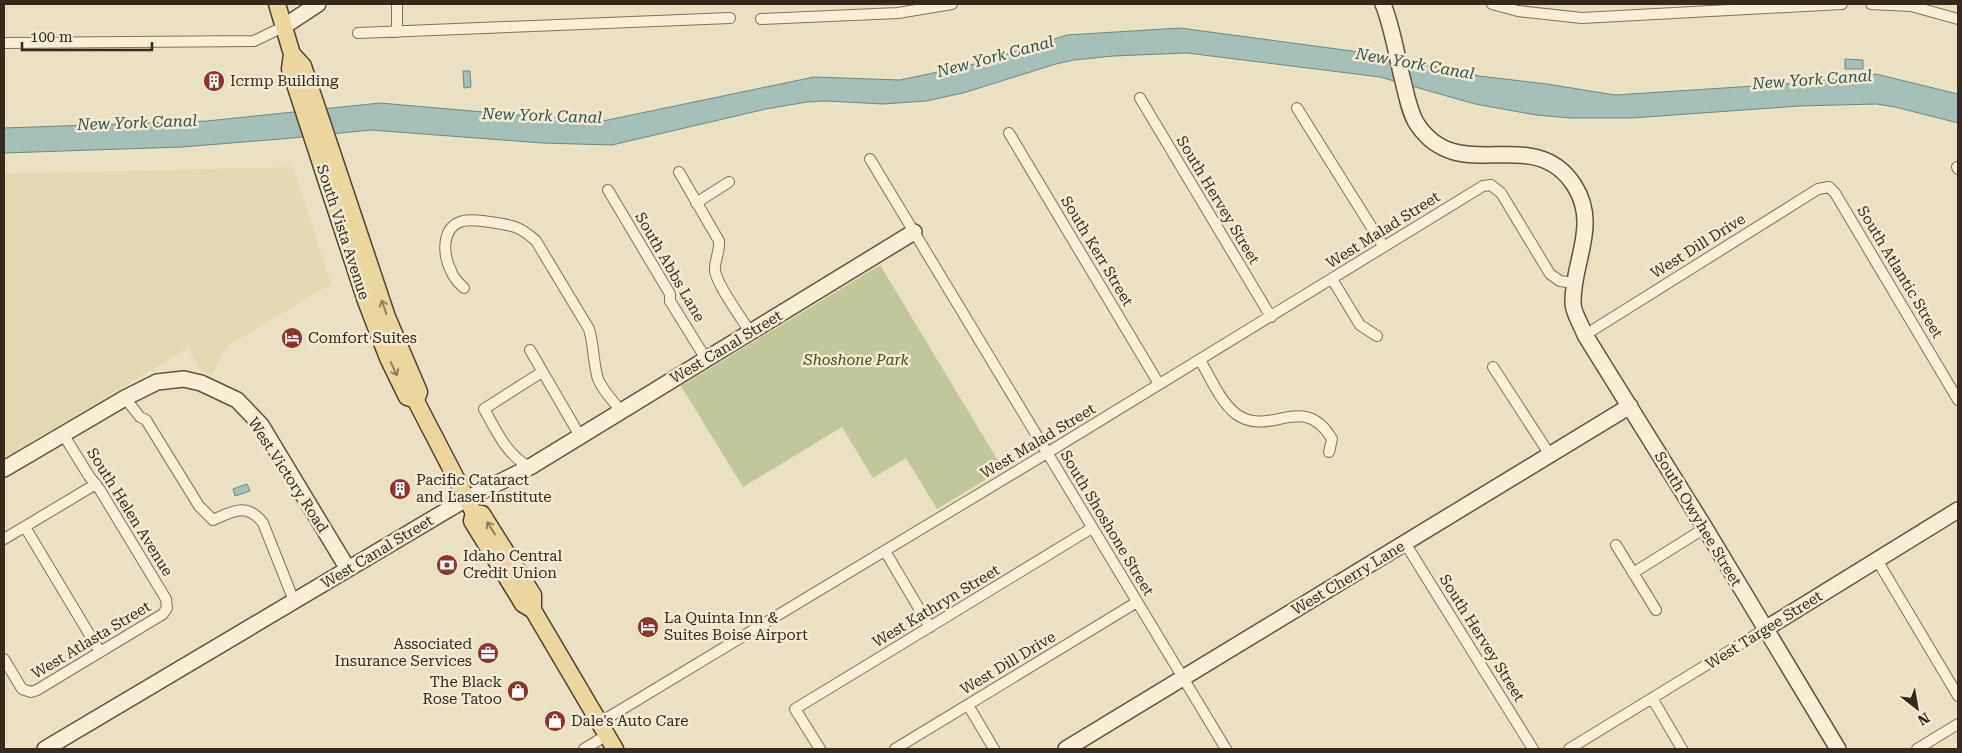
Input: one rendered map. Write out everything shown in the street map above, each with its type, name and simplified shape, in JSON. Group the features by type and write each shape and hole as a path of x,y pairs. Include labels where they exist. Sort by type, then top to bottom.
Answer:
{"main road":[{"name":"South Vista Avenue","path":"277,4 292,54 303,66 310,109 321,141 387,317 419,392 416,400 470,506 482,514 533,595 534,610 607,736"}],"street":[{"path":"5,40 254,41 283,27 318,4"},
{"path":"397,32 398,4"},
{"path":"761,19 898,14 952,4"},
{"name":"South Owyhee Street","path":"1383,4 1409,106 1417,124 1443,148 1465,156 1519,154 1537,156 1564,173 1574,186 1582,202 1586,227 1574,283 1573,306 1586,335 1838,749"},
{"path":"1492,4 1518,11 1582,18 1842,4"},
{"path":"1871,4 1911,6 1958,18"},
{"path":"358,33 730,18"},
{"name":"South Hervey Street","path":"1140,98 1270,317"},
{"path":"1297,108 1384,247"},
{"name":"South Kerr Street","path":"1009,133 1159,384"},
{"name":"South Shoshone Street","path":"870,159 1226,749"},
{"path":"678,172 718,241 720,248 715,268 717,279 750,332"},
{"path":"696,203 729,182"},
{"name":"West Malad Street","path":"584,749 607,736 885,551 1483,186 1491,185 1502,193 1550,274 1560,281 1574,283"},
{"name":"West Dill Drive","path":"1586,335 1818,189 1829,187"},
{"name":"South Atlantic Street","path":"1829,187 1836,193 1958,400"},
{"name":"South Abbs Lane","path":"608,190 670,294 670,302 706,359"},
{"path":"464,288 452,274 444,250 445,238 452,226 462,221 472,220 514,226 526,232 536,241 588,329 593,341 599,380 604,390 621,411"},
{"name":"West Canal Street","path":"45,749 348,569 470,506 580,436 914,232"},
{"path":"1332,279 1360,325 1377,336"},
{"path":"530,350 580,436"},
{"path":"1200,360 1227,404 1236,413 1245,419 1258,422 1299,416 1309,417 1324,427 1332,439 1329,452"},
{"path":"1493,367 1550,455"},
{"path":"530,467 511,453 484,409 542,372"},
{"name":"West Victory Road","path":"4,469 125,398 157,382 184,379 201,383 237,400 261,425 348,569"},
{"path":"125,398 140,417 146,420 199,506 213,520 229,513 246,510 256,513 263,522 294,601"},
{"name":"West Cherry Lane","path":"1066,749 1630,406"},
{"name":"South Helen Avenue","path":"64,434 166,599 167,608"},
{"path":"4,539 96,484"},
{"name":"West Targee Street","path":"1569,749 1958,510"},
{"path":"25,527 100,652"},
{"name":"West Kathryn Street","path":"820,749 795,709 1092,528"},
{"path":"1633,572 1705,528"},
{"name":"South Hervey Street","path":"1405,543 1533,749"},
{"path":"1616,545 1656,610"},
{"path":"885,551 930,627"},
{"path":"1877,560 1958,696"},
{"name":"West Dill Drive","path":"895,749 1137,602"},
{"name":"West Atlasta Street","path":"4,659 20,686 26,691 37,690 163,614 167,608"},
{"path":"1652,698 1682,749"},
{"path":"968,705 994,749"},
{"path":"1917,749 1958,724"}],"shaded area":[{"path":"293,167 331,284 226,347 213,374 201,370 188,348 4,458 4,174"}],"green space":[{"name":"Shoshone Park","path":"880,265 1003,469 937,509 906,458 873,478 842,427 743,487 681,386"}],"water":[{"name":"New York Canal","path":"1180,28 1382,55 1479,76 1615,95 1801,83 1876,74 1958,94 1958,123 1876,104 1800,106 1632,118 1570,118 1536,115 1475,104 1380,77 1187,53 1113,56 1074,60 963,93 926,101 883,104 807,102 766,109 612,145 542,143 371,130 182,147 4,153 4,128 207,121 380,103 598,122 814,77 900,80 975,64 1067,35"},
{"path":"1845,59 1863,60 1863,69 1845,69"},
{"path":"463,71 470,71 471,87 464,88"},
{"path":"247,484 250,491 235,496 233,489"}],"place":[{"name":"Icrmp Building","path":"214,81"},
{"name":"Comfort Suites","path":"292,338"},
{"name":"Pacific Cataract and Laser Institute","path":"400,489"},
{"name":"Idaho Central Credit Union","path":"447,565"},
{"name":"La Quinta Inn & Suites Boise Airport","path":"648,627"},
{"name":"Associated Insurance Services","path":"488,653"},
{"name":"The Black Rose Tatoo","path":"518,691"},
{"name":"Dale's Auto Care","path":"555,721"}]}
